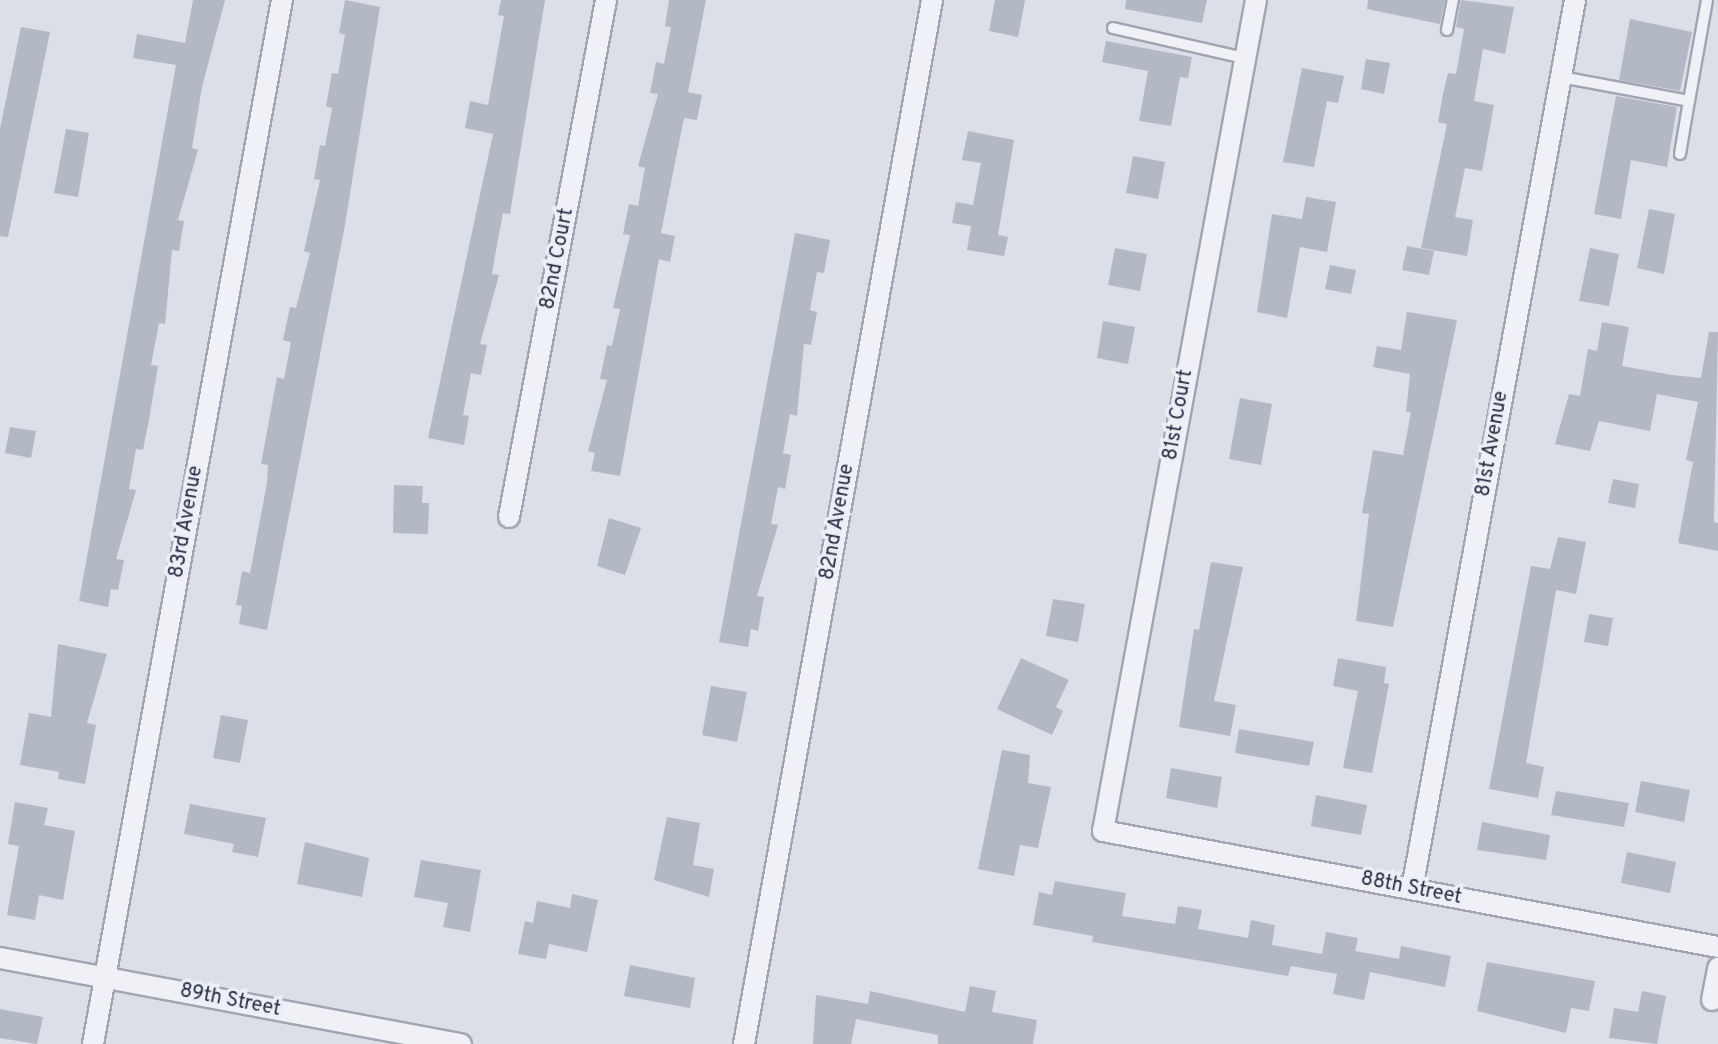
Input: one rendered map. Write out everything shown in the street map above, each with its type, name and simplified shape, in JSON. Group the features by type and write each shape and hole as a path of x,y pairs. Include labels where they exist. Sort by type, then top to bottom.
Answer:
{"street":[{"name":"83rd Avenue","path":"93,1044 282,0"},
{"name":"82nd Court","path":"509,517 606,0"},
{"name":"82nd Avenue","path":"744,1044 932,0"},
{"name":"81st Court","path":"1103,831 1256,0"},
{"name":"81st Avenue","path":"1412,889 1575,0"},
{"name":"88th Street","path":"1103,831 1718,947"},
{"name":"89th Street","path":"0,958 461,1044"},
{"path":"1712,1000 1718,968"}],"lane":[{"path":"1447,30 1453,0"},
{"path":"1680,154 1707,0"},
{"path":"1113,28 1244,58"},
{"path":"1561,77 1689,101"}],"building":[{"path":"193,0 225,0 202,87 192,148 198,150 178,220 184,221 179,251 172,250 165,324 159,323 151,365 158,366 149,420 143,450 136,449 129,489 136,490 116,559 124,560 118,590 111,589 108,607 79,601 176,65 133,58 137,34 185,43"},
{"path":"345,0 380,7 345,225 267,630 239,624 242,606 236,605 242,571 250,573 267,483 268,465 261,464 277,377 284,379 291,342 283,340 290,307 296,308 310,253 304,251 320,180 314,179 320,145 325,146 332,108 326,106 332,73 338,74 345,35 339,33"},
{"path":"501,0 545,0 510,214 503,213 495,256 492,274 499,275 480,344 487,345 481,375 471,373 463,415 469,416 464,445 428,438 493,134 465,128 470,101 488,105 504,16 498,15"},
{"path":"669,0 706,0 688,92 702,95 697,120 684,118 661,233 675,236 670,262 659,259 620,476 591,471 595,453 588,451 607,380 600,379 607,345 612,346 620,309 613,308 630,235 623,234 629,204 638,206 645,168 638,166 658,94 650,93 656,62 664,64 671,27 665,26"},
{"path":"995,0 1025,0 1018,37 989,31"},
{"path":"1126,0 1207,0 1202,23 1125,9"},
{"path":"1368,0 1445,0 1440,24 1367,9"},
{"path":"1461,0 1514,7 1505,54 1483,49 1474,101 1494,105 1482,171 1465,168 1455,217 1473,220 1467,256 1421,248 1447,124 1438,122 1443,94 1448,73 1456,74 1464,29 1456,27"},
{"path":"1630,19 1692,32 1680,91 1619,80"},
{"path":"21,27 50,32 8,237 0,236 0,129"},
{"path":"1106,41 1192,57 1188,78 1180,77 1171,126 1139,121 1148,71 1102,62"},
{"path":"1366,59 1390,63 1384,94 1361,89"},
{"path":"1302,68 1344,76 1338,103 1327,101 1314,167 1283,162"},
{"path":"1616,96 1677,107 1667,167 1631,160 1621,219 1594,214"},
{"path":"66,129 89,133 78,197 54,193"},
{"path":"968,131 1014,140 998,235 1008,237 1004,256 967,250 971,226 952,223 956,202 973,205 981,163 962,160"},
{"path":"1133,156 1165,162 1158,199 1126,193"},
{"path":"1306,197 1336,202 1327,252 1300,247 1287,318 1257,312 1272,214 1302,219"},
{"path":"1649,209 1675,214 1664,274 1637,268"},
{"path":"795,233 830,240 824,273 817,272 810,310 817,312 811,345 804,344 797,416 790,414 783,453 791,455 785,489 778,487 771,524 778,525 757,596 764,597 758,631 751,629 748,647 719,642"},
{"path":"1407,246 1434,251 1429,275 1402,270"},
{"path":"1115,248 1147,254 1140,291 1108,285"},
{"path":"1590,248 1619,254 1609,306 1579,301"},
{"path":"1330,265 1356,270 1351,294 1325,289"},
{"path":"1407,312 1457,320 1393,627 1356,621 1369,514 1362,513 1373,450 1403,455 1411,412 1406,412 1410,374 1373,367 1377,346 1401,350"},
{"path":"1103,321 1135,327 1128,364 1097,358"},
{"path":"1602,322 1629,327 1622,366 1701,378 1709,332 1718,332 1714,522 1718,523 1718,551 1678,543 1693,462 1686,460 1698,402 1657,394 1650,431 1599,421 1590,451 1555,444 1569,394 1580,396 1588,349 1597,351"},
{"path":"1240,398 1272,404 1261,465 1229,459"},
{"path":"10,427 36,431 31,458 5,453"},
{"path":"1613,479 1639,484 1635,508 1608,503"},
{"path":"394,485 423,486 422,503 429,503 428,534 393,533"},
{"path":"609,518 641,528 625,575 597,566"},
{"path":"1558,537 1586,542 1576,594 1556,590 1526,763 1544,767 1538,798 1489,789 1531,566 1550,569"},
{"path":"1211,562 1243,567 1214,701 1236,705 1230,736 1179,727 1194,629 1199,630"},
{"path":"1053,599 1085,604 1078,642 1046,636"},
{"path":"1589,614 1613,618 1608,646 1584,642"},
{"path":"58,644 107,654 87,723 96,725 85,784 58,779 59,772 20,765 29,713 51,717"},
{"path":"1021,658 1069,680 1056,707 1063,711 1052,735 997,709"},
{"path":"1338,658 1386,667 1384,683 1389,684 1372,773 1343,768 1358,691 1333,686"},
{"path":"711,686 747,692 737,742 702,735"},
{"path":"221,715 248,720 240,763 213,758"},
{"path":"1239,729 1314,742 1309,766 1235,753"},
{"path":"1002,750 1030,755 1028,783 1051,787 1038,848 1020,845 1014,876 978,869"},
{"path":"1171,768 1222,777 1217,808 1166,798"},
{"path":"1641,781 1690,790 1684,822 1635,812"},
{"path":"1556,791 1629,803 1624,827 1551,815"},
{"path":"1316,795 1367,805 1361,835 1311,826"},
{"path":"15,802 48,808 44,825 75,831 63,900 39,895 35,920 7,915 19,846 8,844"},
{"path":"190,804 266,818 258,857 232,852 234,844 184,834"},
{"path":"667,817 700,823 693,865 714,869 709,897 654,880"},
{"path":"1482,822 1550,835 1546,860 1477,850"},
{"path":"305,842 369,858 362,897 297,884"},
{"path":"1627,852 1676,862 1670,893 1621,883"},
{"path":"421,860 481,870 470,932 443,927 448,903 414,897"},
{"path":"1055,881 1126,893 1122,916 1175,924 1178,906 1202,910 1198,929 1248,938 1251,920 1275,925 1272,945 1322,954 1326,932 1358,938 1355,951 1399,959 1401,946 1451,956 1445,987 1370,972 1364,1000 1333,994 1337,974 1291,966 1288,976 1092,942 1093,936 1033,925 1039,892 1052,895"},
{"path":"572,894 598,900 587,952 549,944 546,959 518,954 525,921 533,923 537,901 570,908"},
{"path":"1487,962 1595,981 1589,1011 1571,1008 1566,1033 1477,1011"},
{"path":"630,965 695,978 690,1008 624,996"},
{"path":"970,986 996,991 992,1012 1037,1020 1033,1044 938,1044 938,1035 856,1019 851,1044 813,1044 816,995 868,1004 870,991 965,1012"},
{"path":"1642,991 1666,996 1657,1044 1609,1038 1614,1008 1638,1012"},
{"path":"0,1009 43,1017 37,1044 0,1038"}]}
